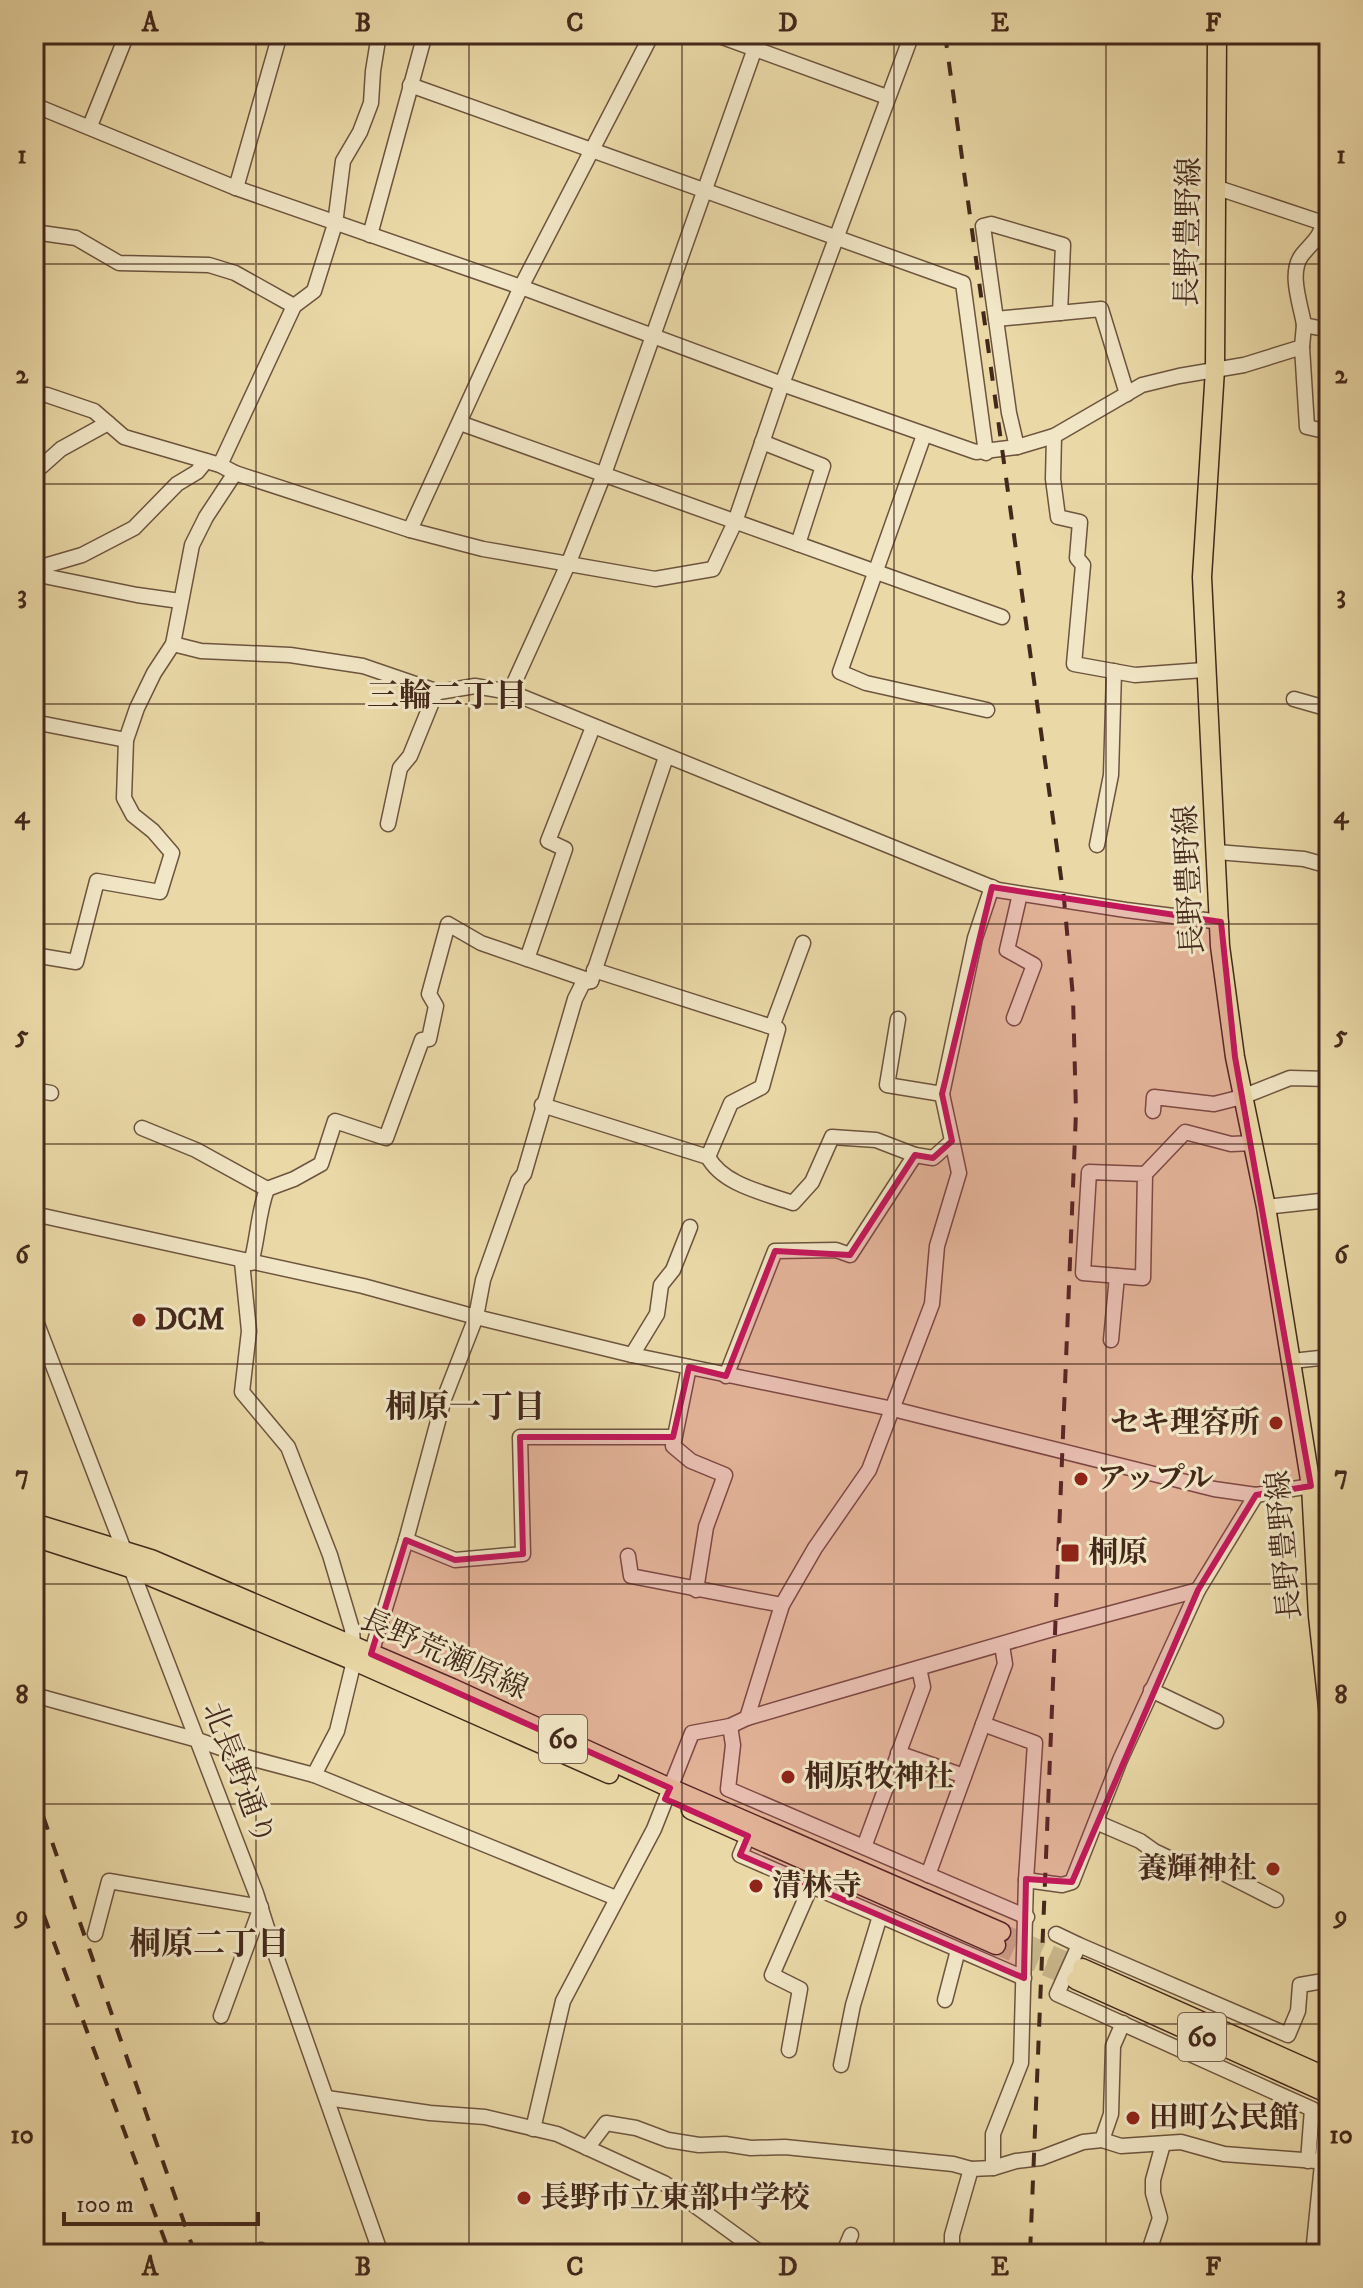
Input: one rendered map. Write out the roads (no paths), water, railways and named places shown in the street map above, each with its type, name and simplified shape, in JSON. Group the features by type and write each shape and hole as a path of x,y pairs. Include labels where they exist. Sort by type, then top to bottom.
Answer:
{"main road":[{"name":"長野豊野線","path":"1217,34 1215,369 1202,577 1204,670 1217,852 1220,946 1242,1097 1254,1143 1292,1361 1320,1485 1318,1616 1329,1716"},
{"name":"長野荒瀬原線","path":"34,1523 123,1549 999,1939"},
{"name":"長野荒瀬原線","path":"34,1537 130,1568 360,1654"},
{"name":"60","path":"1329,2078 1079,1974 1329,2092"}],"street":[{"path":"90,126 127,34"},
{"path":"236,188 280,34"},
{"path":"34,571 82,555 134,528 177,484 213,463 294,306 314,291 335,224 343,161 360,132 371,103 379,34"},
{"path":"370,235 425,34"},
{"path":"410,530 521,287 652,34"},
{"path":"714,34 887,97"},
{"path":"510,692 569,562 604,474 760,34"},
{"path":"34,394 47,395 94,411 124,437 213,463 410,530 483,549 655,579 713,569 735,522 782,384 912,34"},
{"path":"410,85 963,283 986,453"},
{"path":"34,105 236,188 521,287 976,452 1017,447 1054,436 1142,385 1244,365 1302,347"},
{"path":"1218,188 1327,224 1318,240 1301,256 1295,271 1304,325 1302,347 1307,427 1329,432"},
{"path":"1017,447 1009,413 983,226 991,224 1063,245 1060,313"},
{"path":"34,232 76,238 119,263 209,265 235,273 294,306"},
{"path":"996,319 1101,309 1127,394"},
{"path":"1304,325 1329,330"},
{"path":"34,473 61,449 108,423"},
{"path":"460,423 1002,617"},
{"path":"924,435 840,672 866,683 987,710"},
{"path":"1054,436 1053,479 1058,517 1080,522 1077,558 1083,565 1074,664 1135,675 1204,670"},
{"path":"762,442 823,466 798,544"},
{"path":"34,955 76,962 97,881 160,892 172,853 153,831 133,815 124,798 126,740 154,673 173,644 192,545 235,473"},
{"path":"34,571 137,595 180,601"},
{"path":"173,644 201,651 290,655 353,664 436,692 475,686 510,692 992,887 1020,894 1221,922"},
{"path":"1097,845 1111,775 1114,671"},
{"path":"388,824 400,768 410,756 436,692"},
{"path":"1294,699 1329,709"},
{"path":"34,722 126,740"},
{"path":"527,959 565,849 548,841 593,727"},
{"path":"314,1775 337,1731 360,1654 406,1540 444,1399 476,1317 483,1280 518,1181 524,1174 575,999 583,983 593,976 666,757"},
{"path":"1217,852 1304,859 1329,866"},
{"path":"542,1105 708,1157 715,1170 751,1188 793,1203 812,1182 832,1137 876,1140 915,1155 933,1158 952,1138 942,1094 975,938 992,887"},
{"path":"1014,1018 1034,965 1007,950 1020,894"},
{"path":"360,1654 330,1555 288,1447 242,1392 249,1331 246,1262 267,1189 321,1164 335,1121 386,1138 422,1040 429,1039 436,1006 429,994 448,924 481,943 527,959 778,1029 762,1087 731,1103 708,1157"},
{"path":"772,1027 803,943"},
{"path":"898,1019 887,1085 942,1094"},
{"path":"1153,1111 1154,1097 1214,1104 1242,1097 1290,1078 1329,1079"},
{"path":"34,1090 51,1093"},
{"path":"142,1128 196,1150 267,1189"},
{"path":"1145,1174 1089,1172 1083,1273 1143,1278 1145,1174 1185,1132 1231,1144 1254,1143"},
{"path":"747,1718 782,1605 807,1560 869,1470 932,1304 937,1246 959,1173 950,1143"},
{"path":"726,1376 775,1251 836,1250 850,1255 915,1155"},
{"path":"1266,1207 1329,1200"},
{"path":"34,1214 375,1289 632,1355 893,1409 1214,1489 1256,1495 1320,1485"},
{"path":"632,1355 657,1314 661,1285 673,1270 690,1227"},
{"path":"1111,1340 1117,1276"},
{"name":"北長野通り","path":"34,1316 261,1907 376,2250"},
{"path":"1292,1361 1329,1357"},
{"path":"689,1367 673,1446 691,1461 725,1475 706,1527 696,1590"},
{"path":"406,1540 455,1560 523,1554 520,1437 673,1437"},
{"path":"1026,1880 1062,1885 1072,1882 1120,1760 1198,1590 1256,1495"},
{"path":"628,1556 631,1576 782,1605"},
{"path":"533,2129 563,2001 642,1854 692,1733 730,1726 747,1718 919,1668 1198,1590"},
{"path":"928,1875 1005,1664 1002,1645"},
{"path":"864,1847 923,1687 919,1668"},
{"path":"1151,1690 1216,1721"},
{"path":"34,1695 314,1775 616,1898"},
{"path":"983,1724 1035,1743 1026,1880 1021,2063 993,2134 993,2168"},
{"path":"730,1726 733,1745 728,1789 1027,1917"},
{"path":"898,1753 964,1776"},
{"path":"761,1803 740,1855 1024,1978"},
{"path":"1096,1822 1140,1841 1175,1861 1219,1871 1276,1900"},
{"path":"95,1934 109,1881 261,1907 221,2016"},
{"path":"789,2050 800,1989 772,1975 811,1886"},
{"path":"841,2065 853,2005 880,1916"},
{"path":"1056,1934 1288,2035 1298,2011 1300,1985 1329,1980"},
{"path":"1079,1945 1057,1994 1312,2109 1320,2161"},
{"path":"945,2000 958,1950"},
{"path":"1102,2140 1111,2114 1113,2046 1123,2023"},
{"path":"1313,2254 1329,2092"},
{"path":"327,2098 430,2113 485,2117 557,2134 664,2183 762,2254"},
{"path":"587,2148 606,2123 699,2145 840,2152 953,2164 971,2169 993,2168 1041,2158 1083,2142 1102,2140 1121,2146 1181,2142 1224,2154 1320,2161"},
{"path":"1148,2254 1160,2218 1153,2180 1163,2144"},
{"path":"952,2254 952,2235 971,2169"},
{"path":"843,2254 851,2235"}],"tunnel":[{"path":"1001,1932 1082,1968"},
{"path":"996,1945 1076,1980"}],"railway":[{"path":"945,34 1064,899 1073,997 1076,1112 1030,2254"},
{"path":"34,1790 195,2254"},
{"path":"34,1889 170,2254"}],"place":[{"name":"DCM","path":"139,1320"},
{"name":"セキ理容所","path":"1276,1423"},
{"name":"アップル","path":"1081,1479"},
{"name":"桐原","path":"1070,1553"},
{"name":"桐原牧神社","path":"788,1777"},
{"name":"養輝神社","path":"1273,1869"},
{"name":"清林寺","path":"756,1886"},
{"name":"田町公民館","path":"1133,2118"},
{"name":"長野市立東部中学校","path":"524,2198"}],"district":[{"name":"三輪二丁目","path":"447,697"},
{"name":"桐原一丁目","path":"465,1408"},
{"name":"桐原二丁目","path":"209,1945"}]}
